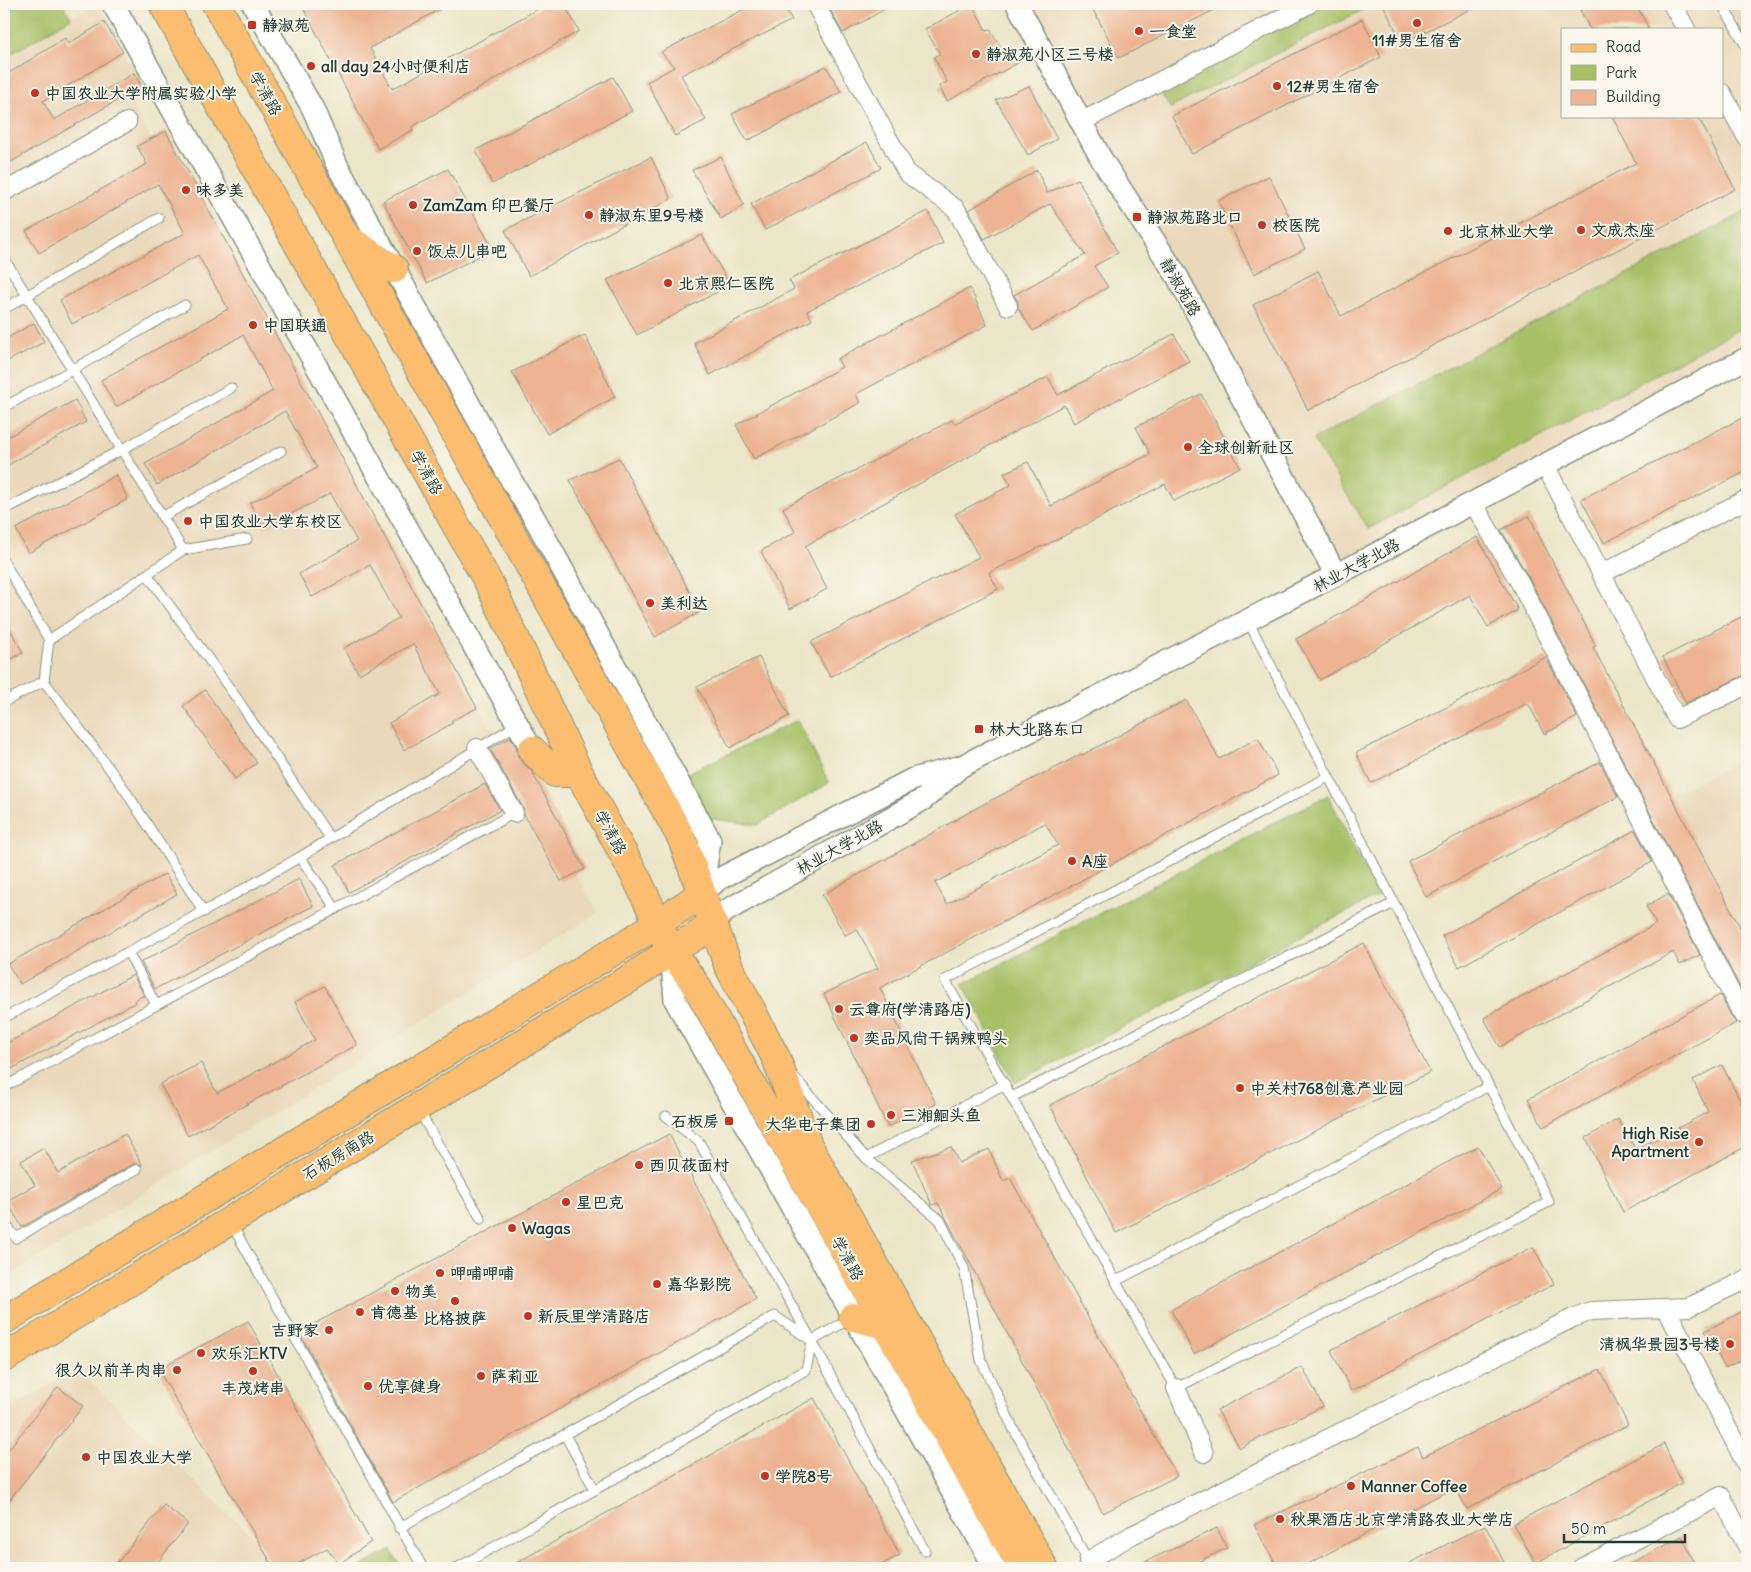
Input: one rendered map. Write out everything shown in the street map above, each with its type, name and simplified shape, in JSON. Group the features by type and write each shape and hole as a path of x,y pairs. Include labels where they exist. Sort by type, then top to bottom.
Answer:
{"main road":[{"name":"学清路","path":"163,4 491,587 579,773 658,922 670,950 696,985 1022,1568"},
{"name":"学清路","path":"216,4 682,839 728,965 776,1058 808,1145 1044,1568"},
{"path":"348,238 394,269"},
{"path":"532,750 555,773 579,773"},
{"name":"石板房南路","path":"4,1320 631,941 702,894"},
{"name":"石板房南路","path":"4,1358 632,977 670,950 714,925"},
{"path":"853,1316 885,1325"}],"street":[{"path":"113,4 532,750"},
{"name":"学清路","path":"253,4 313,109 337,165 514,485 535,519 710,840 702,894"},
{"path":"815,4 907,173 956,209 1008,306"},
{"name":"静淑苑路","path":"1017,4 1107,168 1177,276 1336,575"},
{"path":"1081,122 1309,4"},
{"path":"1672,4 1685,28"},
{"path":"1724,97 1747,138"},
{"path":"4,192 127,122"},
{"name":"林业大学北路","path":"702,894 719,879 913,779 962,766 1336,575 1747,358"},
{"path":"1544,465 1677,719 1747,685"},
{"path":"1601,574 1747,499"},
{"path":"1474,503 1520,583 1742,1014"},
{"path":"477,748 514,813"},
{"name":"林业大学北路","path":"714,925 724,912 924,799 962,766"},
{"name":"学清路","path":"670,950 675,1000 995,1568"},
{"path":"1090,1564 1132,1535 1573,1318 1591,1311 1689,1308 1747,1279"},
{"path":"1666,1308 1747,1466"},
{"path":"1176,1388 1204,1452"},
{"path":"1581,1568 1721,1496 1747,1546"}],"lane":[{"path":"1722,4 1747,48"},
{"path":"4,309 159,218"},
{"path":"4,258 183,550"},
{"path":"4,407 186,305"},
{"path":"4,510 121,450 232,388"},
{"path":"162,517 281,451"},
{"path":"49,640 183,550 247,539"},
{"path":"4,562 49,640 44,681 123,787 204,912"},
{"path":"147,574 238,700 330,838"},
{"path":"1248,620 1549,1202 1176,1388 946,980 1328,777"},
{"path":"4,702 44,681"},
{"path":"4,1018 204,912 300,857 518,724"},
{"path":"4,1087 514,813"},
{"path":"300,857 336,909"},
{"path":"1012,1097 1394,903"},
{"path":"128,952 156,1005"},
{"name":"学清路","path":"776,1058 866,1158 940,1220 964,1268 981,1360 1013,1428 1090,1564"},
{"path":"866,1158 1004,1084"},
{"path":"1116,1281 1489,1086"},
{"path":"417,1107 481,1219"},
{"path":"666,1116 699,1142 812,1341 925,1551"},
{"path":"4,1222 16,1238 137,1169"},
{"path":"230,1221 422,1568"},
{"path":"399,1528 775,1316 812,1341"},
{"path":"457,1568 806,1370 812,1341 853,1316"},
{"path":"565,1434 596,1490"}],"shaded area":[{"name":"中国农业大学东校区","path":"4,4 67,4 74,16 96,4 147,92 130,102 598,913 4,1279"},
{"name":"北京林业大学","path":"1026,4 1747,4 1747,344 1336,575"},
{"path":"1747,757 1747,1012 1643,808"},
{"name":"中国农业大学","path":"78,1369 217,1503 288,1568 4,1568 4,1411"}],"green space":[{"path":"4,4 62,4 71,18 4,58"},
{"path":"1318,4 1374,4 1170,108 1156,85"},
{"path":"1747,211 1747,325 1368,529 1313,439"},
{"path":"798,720 829,783 757,825 706,818 682,776"},
{"path":"1328,795 1378,896 1015,1083 963,984"},
{"path":"391,1550 402,1568 358,1568"}],"building":[{"path":"301,4 449,4 370,48 392,89 547,4 564,4 579,31 412,127 413,130 378,149"},
{"path":"754,4 783,4 792,20 681,75 706,120 675,136 647,82 674,67 661,52"},
{"path":"827,4 894,4 843,33"},
{"name":"静淑苑小区三号楼","path":"972,4 986,30 990,29 1003,51 1009,48 1018,63 947,101 939,86 947,82 934,57 940,54 925,29"},
{"name":"一食堂","path":"1090,4 1226,4 1119,58"},
{"name":"11#男生宿舍","path":"1383,4 1481,4 1402,43"},
{"path":"1588,4 1636,4 1648,28 1589,28 1579,8"},
{"name":"12#男生宿舍","path":"1362,19 1381,57 1192,154 1172,116"},
{"path":"104,22 123,52 43,101 54,120 134,73 142,86 4,166 4,76 65,38 68,44"},
{"path":"826,66 841,92 747,141 732,114"},
{"path":"613,77 632,111 492,184 476,150"},
{"path":"1029,86 1057,139 1028,155 996,100"},
{"name":"文成杰座","path":"1613,118 1699,118 1735,189 1308,410 1253,305 1318,271 1341,316 1636,163"},
{"path":"166,131 477,708 451,721 453,723 404,750 389,723 440,694 413,644 359,674 344,648 399,618 370,565 312,597 299,574 357,541 330,494 263,528 250,503 317,468 285,411 157,485 145,464 273,391 243,335 116,407 101,380 228,309 198,255 72,324 60,300 185,233 158,184 39,253 26,231 147,164 137,146"},
{"path":"867,142 881,168 765,230 751,204"},
{"name":"静淑东里9号楼","path":"651,157 671,199 529,276 505,230"},
{"path":"721,157 744,205 721,219 692,170"},
{"path":"448,169 493,249 427,283 383,201"},
{"path":"1037,170 1047,193 1078,179 1118,253 1094,266 1108,287 1033,331 1018,308 1018,301 1014,295 1085,255 1050,204 984,239 969,210"},
{"name":"校医院","path":"1269,176 1305,249 1254,274 1218,201"},
{"path":"928,211 943,243 807,311 812,320 710,375 694,343 794,289 789,280"},
{"name":"北京熙仁医院","path":"702,235 730,285 637,335 607,280"},
{"path":"970,288 987,325 856,394 860,403 754,459 736,425 842,367 837,359"},
{"path":"34,323 44,342 4,363 4,340"},
{"path":"1174,334 1189,361 1074,423 1064,405 805,546 827,589 790,609 761,551 795,532 783,508 952,420 954,424 1048,377 1058,395"},
{"path":"585,335 615,397 547,434 512,372"},
{"path":"1201,394 1240,467 1174,501 1165,484 989,573 998,589 830,677 811,642 979,557 955,514 1011,485 1004,473 1028,462 1051,506 1150,454 1136,427"},
{"path":"75,400 86,422 4,467 4,439"},
{"path":"1742,418 1747,428 1747,471 1604,543 1581,499"},
{"path":"619,458 700,612 655,637 570,480"},
{"path":"116,475 128,499 28,553 16,529"},
{"path":"1529,516 1596,646 1593,647 1740,927 1747,945 1747,1001 1529,578 1501,530"},
{"path":"1477,537 1518,610 1488,627 1470,595 1320,680 1296,639"},
{"path":"1747,614 1747,674 1686,703 1663,657"},
{"path":"4,618 23,653 4,663"},
{"path":"759,657 789,716 730,748 697,687"},
{"path":"1546,657 1577,717 1544,734 1528,703 1371,783 1356,753"},
{"path":"205,690 257,763 235,779 183,706"},
{"path":"1186,700 1219,759 1258,738 1278,775 880,988 936,1104 888,1127 824,994 878,968 857,929 845,935 822,895 982,805","holes":["1045,823 1058,845 947,904 935,883"]},
{"path":"511,737 517,749 517,754 532,772 585,869 561,881 490,749"},
{"path":"1600,762 1618,797 1426,897 1408,861"},
{"path":"485,784 500,810 349,892 335,865"},
{"path":"1635,830 1652,862 1459,967 1442,936"},
{"path":"165,874 177,894 20,984 8,964"},
{"path":"299,879 313,906 155,989 141,962"},
{"path":"1668,894 1700,955 1680,965 1673,952 1500,1047 1484,1018 1656,924 1646,906"},
{"name":"中关村768创意产业园","path":"1364,943 1430,1072 1116,1233 1050,1105"},
{"path":"133,975 144,995 135,1000 136,1002 4,1073 4,1045"},
{"path":"325,986 357,1045 188,1136 160,1084 201,1063 217,1093 315,1040 295,1002"},
{"path":"1720,995 1736,1023 1543,1127 1528,1099"},
{"name":"High Rise Apartment","path":"1722,1065 1747,1114 1747,1146 1623,1212 1586,1138 1618,1119 1636,1150 1708,1112 1693,1080"},
{"path":"125,1134 142,1165 134,1164 22,1227 7,1201 35,1185 21,1161 44,1148 58,1173"},
{"name":"新辰里学清路店","path":"669,1134 756,1299 393,1502 299,1332"},
{"path":"1478,1146 1502,1189 1194,1354 1171,1310"},
{"path":"951,1147 959,1163 989,1149 1003,1181 1010,1178 1177,1476 1103,1513 938,1203 932,1205 912,1160"},
{"path":"1533,1247 1554,1284 1351,1391 1331,1350"},
{"name":"清枫华景园3号楼","path":"1747,1309 1747,1357 1725,1368 1705,1331"},
{"path":"248,1321 371,1542 339,1564 327,1548 290,1568 274,1568 158,1369"},
{"path":"1302,1367 1323,1406 1240,1448 1217,1410"},
{"path":"1600,1369 1628,1425 1467,1509 1455,1487 1300,1568 1278,1568 1254,1525 1418,1447 1423,1457"},
{"path":"58,1387 83,1406 4,1507 4,1455"},
{"name":"学院8号","path":"814,1398 900,1555 875,1568 507,1568"},
{"path":"1664,1444 1682,1483 1536,1563 1513,1524"},
{"path":"164,1505 188,1524 153,1568 113,1568"},
{"path":"1485,1525 1507,1568 1400,1568"},
{"path":"1217,1528 1227,1548 1185,1568 1132,1568"},
{"path":"1682,1536 1697,1568 1622,1568"}],"place":[{"name":"11#男生宿舍","path":"1417,23"},
{"name":"静淑苑","path":"252,25"},
{"name":"一食堂","path":"1139,31"},
{"name":"静淑苑小区三号楼","path":"976,54"},
{"name":"all day 24小时便利店","path":"311,66"},
{"name":"12#男生宿舍","path":"1277,86"},
{"name":"中国农业大学附属实验小学","path":"35,93"},
{"name":"味多美","path":"186,190"},
{"name":"ZamZam 印巴餐厅","path":"413,205"},
{"name":"静淑东里9号楼","path":"589,215"},
{"name":"静淑苑路北口","path":"1137,217"},
{"name":"校医院","path":"1262,225"},
{"name":"文成杰座","path":"1581,230"},
{"name":"北京林业大学","path":"1448,231"},
{"name":"饭点儿串吧","path":"417,251"},
{"name":"北京熙仁医院","path":"668,283"},
{"name":"中国联通","path":"253,325"},
{"name":"全球创新社区","path":"1188,447"},
{"name":"中国农业大学东校区","path":"188,521"},
{"name":"美利达","path":"650,603"},
{"name":"林大北路东口","path":"979,729"},
{"name":"A座","path":"1072,861"},
{"name":"云尊府(学清路店)","path":"839,1009"},
{"name":"奕品风尚干锅辣鸭头","path":"854,1038"},
{"name":"中关村768创意产业园","path":"1240,1088"},
{"name":"三湘鮰头鱼","path":"891,1115"},
{"name":"石板房","path":"729,1121"},
{"name":"大华电子集团","path":"871,1124"},
{"name":"High Rise Apartment","path":"1699,1142"},
{"name":"西贝莜面村","path":"639,1165"},
{"name":"星巴克","path":"566,1202"},
{"name":"Wagas","path":"512,1228"},
{"name":"呷哺呷哺","path":"440,1273"},
{"name":"嘉华影院","path":"657,1284"},
{"name":"物美","path":"395,1291"},
{"name":"比格披萨","path":"455,1301"},
{"name":"肯德基","path":"360,1312"},
{"name":"新辰里学清路店","path":"528,1316"},
{"name":"吉野家","path":"329,1330"},
{"name":"清枫华景园3号楼","path":"1730,1344"},
{"name":"欢乐汇KTV","path":"201,1353"},
{"name":"很久以前羊肉串","path":"177,1370"},
{"name":"丰茂烤串","path":"253,1371"},
{"name":"萨莉亚","path":"481,1376"},
{"name":"优享健身","path":"368,1386"},
{"name":"中国农业大学","path":"86,1457"},
{"name":"学院8号","path":"765,1476"},
{"name":"Manner Coffee","path":"1351,1486"},
{"name":"秋果酒店北京学清路农业大学店","path":"1280,1519"}]}
